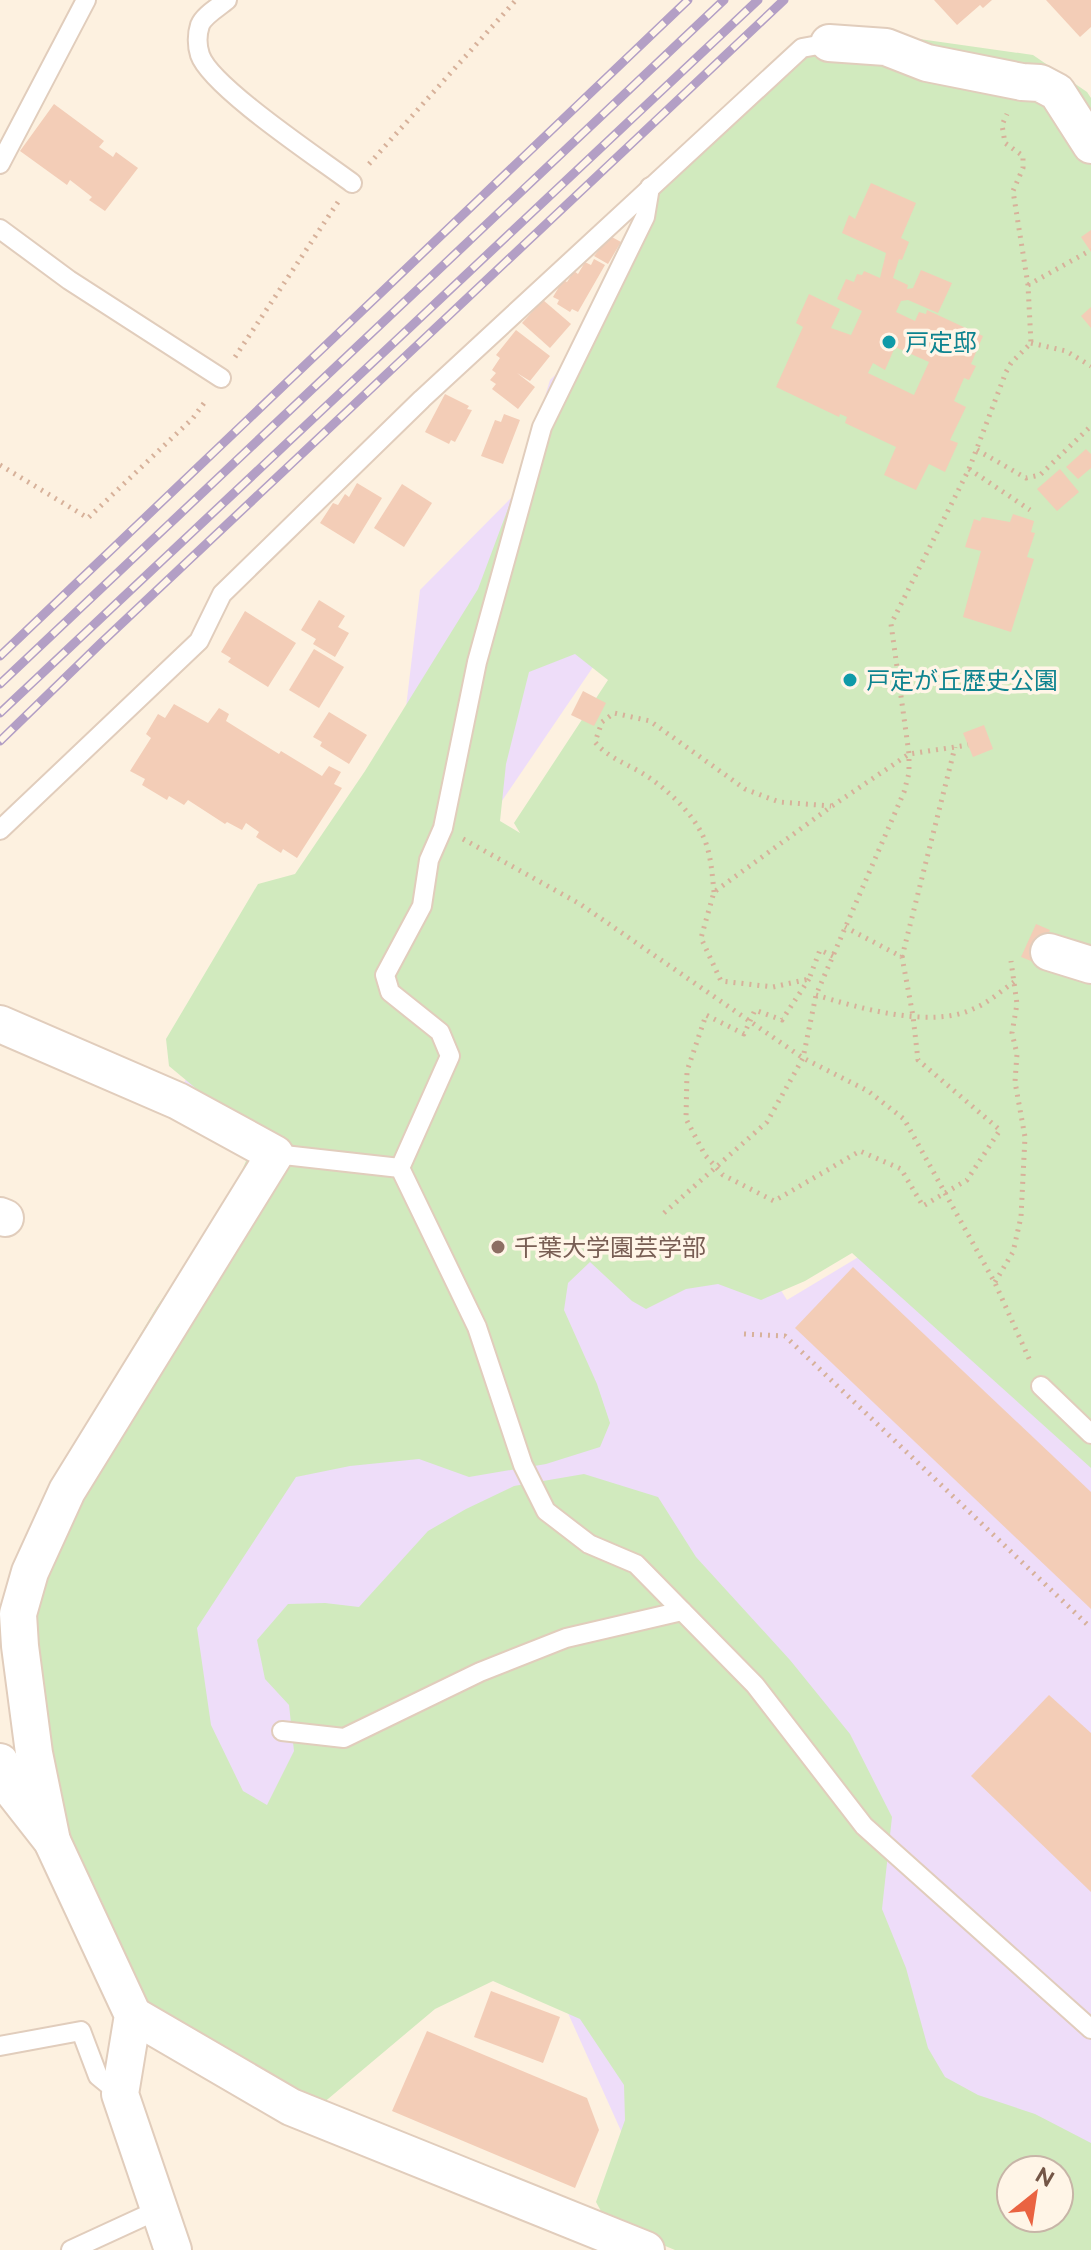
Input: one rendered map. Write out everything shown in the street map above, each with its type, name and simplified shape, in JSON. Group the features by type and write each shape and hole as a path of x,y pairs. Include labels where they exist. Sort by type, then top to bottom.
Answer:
{"street":[{"path":"829,43 886,47 927,63 1040,83 1057,92 1091,145"},
{"path":"1049,952 1091,965"},
{"path":"0,1024 178,1101 275,1154 67,1491 30,1572 18,1614 20,1646 34,1753 52,1841"},
{"path":"0,1762 5,1781 52,1841 133,2015 120,2094 173,2250"},
{"path":"133,2015 291,2107 646,2250"}],"lane":[{"path":"0,164 86,0"},
{"path":"227,0 201,21 198,36 200,56 211,72 242,100 352,183"},
{"path":"0,830 199,641 222,594 422,399 802,48 829,43"},
{"path":"650,187 645,217 542,427 477,662 443,828 429,860 422,906 385,975 390,992 440,1032 450,1056 400,1168 477,1327 523,1465 546,1511 589,1544 636,1564 755,1685 864,1826 1091,2029"},
{"path":"0,229 69,280 221,378"},
{"path":"275,1154 400,1168"},
{"path":"1041,1386 1091,1434"},
{"path":"282,1731 344,1738 480,1672 566,1638 682,1611"},
{"path":"0,2046 81,2031 98,2076 120,2094"},
{"path":"71,2250 160,2209"}],"path":[{"path":"0,465 88,518 193,418 315,233 352,183 516,0"},
{"path":"664,1213 767,1122 803,1058 816,995 904,792 909,773 909,754 891,624 969,469 1006,372 1031,343 1028,285 1013,191 1023,168 1023,156 1005,143 1001,133 1022,82"},
{"path":"1028,285 1091,250"},
{"path":"1031,343 1066,351 1091,366"},
{"path":"977,450 1026,478 1040,475 1091,426"},
{"path":"969,469 1030,510"},
{"path":"809,979 773,987 721,981 701,938 714,892 703,835 677,801 645,775 603,752 595,742 600,721 614,713 650,721 745,789 779,802 832,806"},
{"path":"714,892 909,754 968,745"},
{"path":"833,956 820,950 809,979 782,1020 755,1010 744,1034 706,1015 687,1071 686,1119 715,1168 774,1201 860,1151 901,1169 923,1206 967,1180 1000,1130 918,1060 902,957 955,747"},
{"path":"443,828 580,904 803,1058 868,1091 904,1119 995,1283 1041,1386"},
{"path":"845,927 902,957"},
{"path":"995,1283 1013,1252 1021,1217 1025,1137 1015,1082 1017,1054 1012,1033 1017,1004 1011,961"},
{"path":"816,995 866,1011 931,1018 971,1010 1014,982"},
{"path":"744,1334 785,1336 1091,1628"}],"shaded area":[{"name":"千葉大学園芸学部","path":"602,330 678,542 489,820 787,1300 975,1187 1091,1316 1091,2250 1008,2234 1075,2234 1075,2154 995,2154 995,2231 635,2162 567,2011 491,1964 310,2093 102,1467 290,1142 182,1086 266,940 404,724 420,590 516,493 550,380"}],"green space":[{"path":"849,29 1033,55 1087,92 1091,98 1091,1468 852,1253 805,1281 761,1300 718,1284 686,1289 646,1309 632,1301 590,1262 568,1283 564,1310 597,1384 610,1423 600,1447 546,1464 469,1477 419,1459 350,1466 296,1477 197,1628 211,1725 243,1791 267,1805 294,1751 289,1705 265,1679 257,1640 288,1604 325,1603 359,1607 428,1531 514,1486 584,1474 658,1497 696,1557 790,1660 850,1734 892,1817 882,1909 906,1968 928,2048 945,2077 978,2095 1035,2114 1091,2143 1091,2250 675,2250 607,2222 596,2202 625,2120 624,2085 580,2019 493,1981 435,2009 322,2104 136,1998 103,1904 46,1785 28,1632 68,1457 156,1308 228,1203 246,1161 247,1131 169,1066 166,1039 258,884 295,874 365,771 478,589 553,388 656,190 817,36","holes":["575,654 608,680 514,823 520,833 500,821 506,764 529,672"]}],"building":[{"path":"934,0 992,0 983,8 980,5 957,25"},
{"path":"1046,0 1091,0 1091,27 1080,37"},
{"path":"54,104 104,141 99,147 113,157 116,152 138,168 105,211 70,180 67,185 20,151"},
{"name":"戸定邸","path":"871,183 916,203 901,238 909,242 893,278 908,285 907,289 913,288 921,270 952,283 938,313 908,300 901,301 896,312 915,321 919,312 926,314 927,310 983,336 971,364 976,366 969,380 964,378 954,401 966,407 950,440 958,443 945,472 929,464 916,490 884,475 896,447 845,423 847,417 840,414 839,417 776,387 803,327 796,323 809,294 840,309 831,328 851,335 862,311 837,299 846,279 854,282 857,274 862,275 864,271 880,278 886,253 842,233 849,215 855,219","holes":["895,347 929,362 914,395 868,373 873,363 885,370"]},
{"path":"1091,230 1091,252 1081,237"},
{"path":"610,236 621,242 608,264 594,256"},
{"path":"594,259 605,265 578,312 572,309 570,312 557,304 559,300 553,297 563,280 567,282 574,271 578,274 585,262 591,265"},
{"path":"543,300 571,324 550,348 522,323"},
{"path":"1091,307 1091,328 1081,316"},
{"path":"516,330 550,356 530,381 517,373 535,387 518,409 492,389 496,384 490,380 496,373 492,370 500,358 496,355"},
{"path":"445,394 472,410 455,442 451,440 449,444 425,432"},
{"path":"504,414 520,420 503,464 481,456 495,420 501,422"},
{"path":"1086,449 1091,454 1091,468 1078,479 1066,467"},
{"path":"1060,469 1079,492 1057,511 1037,489"},
{"path":"357,483 382,498 354,544 320,523 333,503 338,505 345,494 349,497"},
{"path":"402,484 432,503 404,547 374,528"},
{"path":"1013,514 1034,521 1031,532 1035,533 1027,557 1034,559 1011,632 963,617 981,551 965,547 974,519 980,521 982,517 1010,522"},
{"path":"319,600 345,616 338,627 349,633 335,657 313,644 316,639 301,630"},
{"path":"245,611 296,643 268,687 228,662 231,658 221,652"},
{"path":"314,649 344,667 319,708 289,690"},
{"path":"583,691 606,703 594,726 571,715"},
{"path":"174,704 208,723 219,708 229,714 226,721 279,754 281,751 322,776 329,766 341,772 334,784 342,788 297,858 283,849 281,853 256,837 259,832 246,823 242,830 227,822 225,824 188,800 184,805 169,796 167,800 142,785 145,779 130,771 151,738 146,734 158,714 165,718"},
{"path":"329,712 367,735 349,764 320,746 322,742 313,737"},
{"path":"984,725 993,749 973,757 963,733"},
{"path":"1036,924 1050,930 1036,963 1021,957"},
{"path":"853,1267 1091,1492 1091,1609 795,1328"},
{"path":"1049,1695 1091,1733 1091,1892 971,1776"},
{"path":"491,1991 560,2017 543,2063 474,2037"},
{"path":"427,2031 587,2098 599,2130 575,2188 392,2111"}],"railway":[{"path":"0,656 688,0"},
{"path":"0,684 724,0"},
{"path":"0,713 758,0"},
{"path":"0,741 784,0"}],"place":[{"name":"戸定邸","path":"889,342"},
{"name":"戸定が丘歴史公園","path":"850,680"},
{"name":"千葉大学園芸学部","path":"498,1247"}]}
